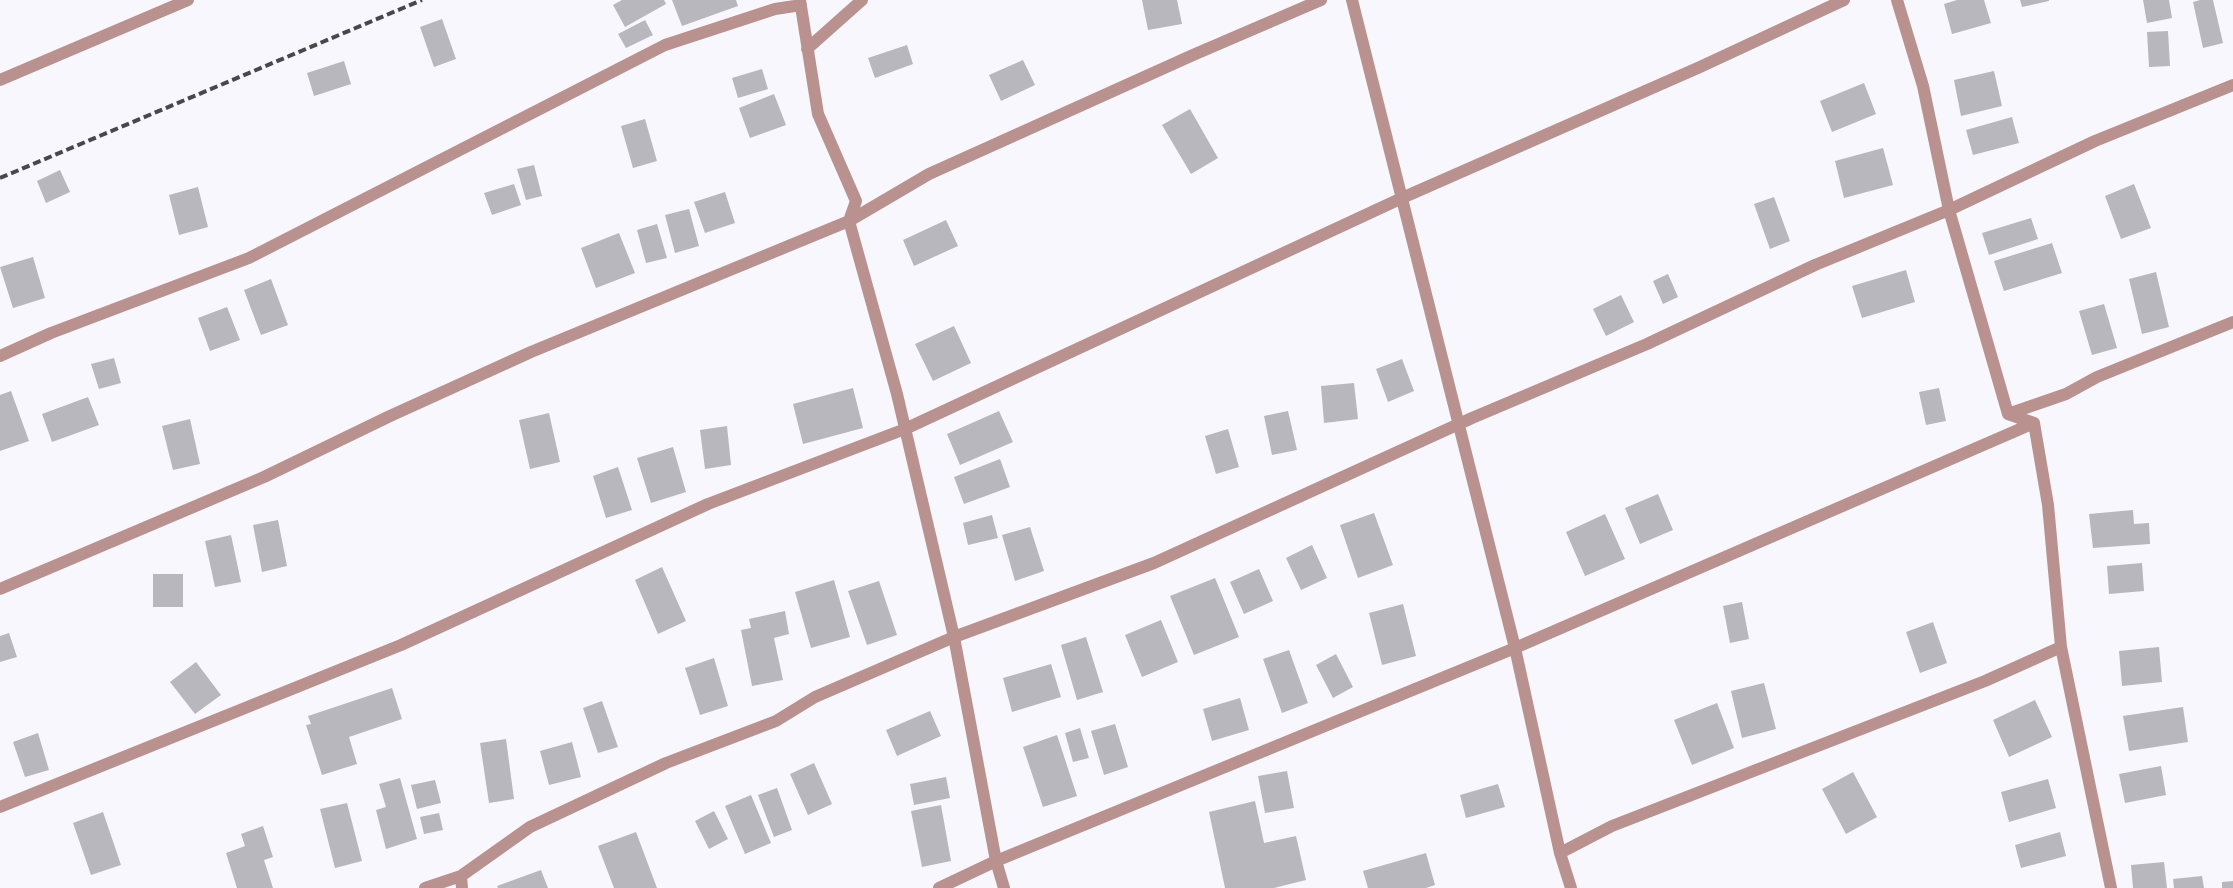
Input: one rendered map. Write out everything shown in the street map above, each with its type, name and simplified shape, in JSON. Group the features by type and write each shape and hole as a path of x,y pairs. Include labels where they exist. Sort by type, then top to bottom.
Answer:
{"street":[{"path":"0,80 188,0"},
{"path":"807,49 862,0"},
{"path":"0,589 264,477 390,416 606,320 769,255 849,220 929,174 1193,55 1321,0"},
{"path":"1352,0 1514,648 1560,852 1571,888"},
{"path":"0,807 401,645 708,504 905,429 1402,198 1844,0"},
{"path":"1897,0 1923,86 1949,210 2008,414"},
{"path":"0,356 50,333 249,258 665,46 775,8 800,3 818,114 856,202 849,220 905,429 954,637 996,862 1004,888"},
{"path":"425,888 462,882 530,827 666,763 776,721 815,697 954,637 1154,564 1458,424 1647,344 1815,265 1949,210 2095,141 2233,85"},
{"path":"2008,414 2066,394 2096,377 2233,322"},
{"path":"2008,414 2034,423"},
{"path":"2034,423 2048,505 2061,647 2111,888"},
{"path":"939,888 996,862 1514,648 2034,423"},
{"path":"1560,852 1612,826 1985,681 2061,647"}],"building":[{"path":"622,0 664,0 666,4 625,27 613,5"},
{"path":"672,0 736,0 738,6 682,26"},
{"path":"1142,0 1177,0 1182,24 1148,30"},
{"path":"1957,0 1984,0 1991,23 1952,34 1944,4"},
{"path":"2020,0 2049,0 2049,1 2022,7"},
{"path":"2143,0 2169,0 2172,18 2147,23"},
{"path":"2213,0 2223,43 2203,48 2193,2"},
{"path":"442,19 456,59 434,67 420,27"},
{"path":"645,20 653,35 626,48 618,34"},
{"path":"2168,31 2170,66 2149,67 2147,32"},
{"path":"907,45 913,64 875,78 868,58"},
{"path":"1023,60 1035,85 1001,101 989,75"},
{"path":"344,61 351,84 314,96 307,73"},
{"path":"762,69 768,89 738,98 732,78"},
{"path":"1994,71 2002,106 1961,116 1954,80"},
{"path":"1864,83 1876,114 1832,132 1820,101"},
{"path":"774,94 786,125 750,138 739,108"},
{"path":"1190,109 1218,158 1191,174 1162,125"},
{"path":"2012,117 2019,143 1973,155 1966,130"},
{"path":"645,119 657,161 633,168 621,126"},
{"path":"1883,148 1893,185 1844,198 1835,161"},
{"path":"534,165 542,196 526,200 517,169"},
{"path":"60,170 70,192 46,203 37,181"},
{"path":"514,184 521,205 492,215 484,193"},
{"path":"2134,184 2151,228 2121,239 2105,196"},
{"path":"198,187 208,227 179,235 169,195"},
{"path":"725,192 735,223 705,233 694,202"},
{"path":"1774,197 1790,241 1770,249 1754,204"},
{"path":"689,209 699,246 675,253 665,215"},
{"path":"2031,218 2038,239 1989,255 1982,233"},
{"path":"946,220 958,246 914,266 903,240"},
{"path":"657,224 667,258 646,263 637,230"},
{"path":"619,233 635,273 596,288 581,248"},
{"path":"2052,243 2062,273 2004,291 1994,261"},
{"path":"33,257 45,298 13,308 0,267"},
{"path":"1906,270 1915,302 1862,318 1852,286"},
{"path":"2156,272 2169,327 2142,334 2129,279"},
{"path":"1668,274 1678,297 1663,304 1653,281"},
{"path":"271,279 288,325 261,335 244,290"},
{"path":"1621,295 1634,322 1606,336 1593,309"},
{"path":"2104,304 2117,348 2092,355 2079,311"},
{"path":"227,307 240,340 210,351 198,318"},
{"path":"954,326 971,363 933,381 915,344"},
{"path":"114,358 121,383 99,389 91,364"},
{"path":"1402,359 1414,391 1388,402 1376,369"},
{"path":"1354,383 1358,419 1324,423 1321,386"},
{"path":"853,388 863,428 803,444 793,404"},
{"path":"1939,388 1946,421 1926,425 1919,392"},
{"path":"11,391 29,441 0,451 0,395"},
{"path":"88,397 99,425 52,442 42,414"},
{"path":"999,411 1013,442 960,465 947,434"},
{"path":"1288,411 1297,450 1272,455 1264,416"},
{"path":"549,413 560,462 530,469 519,420"},
{"path":"190,419 200,464 173,470 162,426"},
{"path":"727,426 731,465 705,469 700,430"},
{"path":"1228,429 1239,467 1216,474 1205,436"},
{"path":"673,447 686,492 651,503 637,458"},
{"path":"1000,459 1010,487 964,504 954,477"},
{"path":"618,467 632,510 606,518 593,476"},
{"path":"1658,494 1673,530 1640,544 1625,508"},
{"path":"2133,510 2134,524 2149,523 2150,544 2093,548 2089,514"},
{"path":"1374,513 1393,565 1358,578 1340,525"},
{"path":"1605,514 1625,559 1585,576 1566,532"},
{"path":"992,515 998,538 968,545 963,523"},
{"path":"278,520 287,566 262,572 253,525"},
{"path":"1030,527 1044,571 1015,581 1002,535"},
{"path":"231,535 241,582 215,587 205,541"},
{"path":"1312,545 1327,578 1301,590 1286,558"},
{"path":"2142,563 2144,591 2109,594 2107,566"},
{"path":"662,567 686,621 658,634 635,580"},
{"path":"1259,569 1273,601 1244,614 1230,582"},
{"path":"153,574 183,574 183,607 153,607"},
{"path":"1215,578 1239,637 1194,655 1170,596"},
{"path":"834,580 850,637 811,648 795,592"},
{"path":"879,581 897,635 867,645 848,591"},
{"path":"1742,602 1749,639 1730,643 1723,606"},
{"path":"1403,604 1416,656 1382,665 1369,613"},
{"path":"785,611 789,634 774,638 783,680 752,686 741,630 751,628 749,619"},
{"path":"1161,620 1178,662 1142,677 1125,635"},
{"path":"1933,622 1947,663 1920,673 1906,632"},
{"path":"9,633 17,657 0,662 0,636"},
{"path":"1086,637 1103,692 1077,700 1061,645"},
{"path":"2159,647 2162,682 2122,686 2119,651"},
{"path":"1289,650 1308,703 1282,713 1263,659"},
{"path":"1336,654 1353,687 1333,698 1316,665"},
{"path":"714,658 728,706 700,715 685,668"},
{"path":"196,662 221,695 195,714 170,682"},
{"path":"1051,664 1061,697 1012,712 1003,678"},
{"path":"1764,683 1776,729 1742,738 1731,691"},
{"path":"392,688 402,719 349,737 357,764 322,775 306,725 311,724 308,716"},
{"path":"1240,698 1249,730 1212,741 1203,709"},
{"path":"2035,700 2052,737 2009,757 1993,720"},
{"path":"602,701 618,747 598,753 583,708"},
{"path":"1717,703 1734,748 1692,765 1674,720"},
{"path":"2183,707 2188,742 2129,751 2123,716"},
{"path":"930,711 941,736 897,756 886,730"},
{"path":"1115,724 1128,767 1104,775 1091,731"},
{"path":"1080,728 1089,758 1073,762 1065,733"},
{"path":"38,733 49,770 25,777 13,742"},
{"path":"1057,735 1077,796 1043,807 1023,747"},
{"path":"506,739 514,799 489,803 480,743"},
{"path":"572,742 581,777 549,785 540,751"},
{"path":"814,763 832,804 808,815 790,774"},
{"path":"2161,766 2166,795 2125,803 2119,774"},
{"path":"1287,771 1294,808 1265,813 1258,776"},
{"path":"1853,772 1877,817 1846,834 1822,789"},
{"path":"946,777 950,798 914,805 910,784"},
{"path":"400,778 417,839 386,849 376,810 386,807 379,784"},
{"path":"2048,779 2056,808 2009,822 2001,792"},
{"path":"435,780 441,803 417,809 411,785"},
{"path":"1498,784 1505,807 1466,818 1460,795"},
{"path":"777,788 792,830 774,837 758,795"},
{"path":"751,795 771,843 745,854 725,806"},
{"path":"1255,801 1264,843 1296,836 1306,880 1274,888 1225,888 1209,812"},
{"path":"347,803 362,861 335,868 320,809"},
{"path":"941,805 951,861 922,867 911,811"},
{"path":"714,811 728,839 709,849 695,821"},
{"path":"103,812 121,865 91,875 73,823"},
{"path":"439,813 443,830 424,834 420,817"},
{"path":"263,826 273,857 264,860 273,888 237,888 226,853 245,846 241,834"},
{"path":"636,832 657,888 614,888 598,846"},
{"path":"2060,832 2066,856 2021,868 2015,845"},
{"path":"1426,853 1435,885 1426,888 1368,888 1363,871"},
{"path":"2164,862 2167,888 2133,888 2131,865"},
{"path":"541,870 548,888 498,888 497,886"},
{"path":"2202,876 2204,888 2174,888 2173,879"},
{"path":"2233,881 2233,888 2222,888 2222,882"}],"railway":[{"path":"0,178 422,0"}]}
